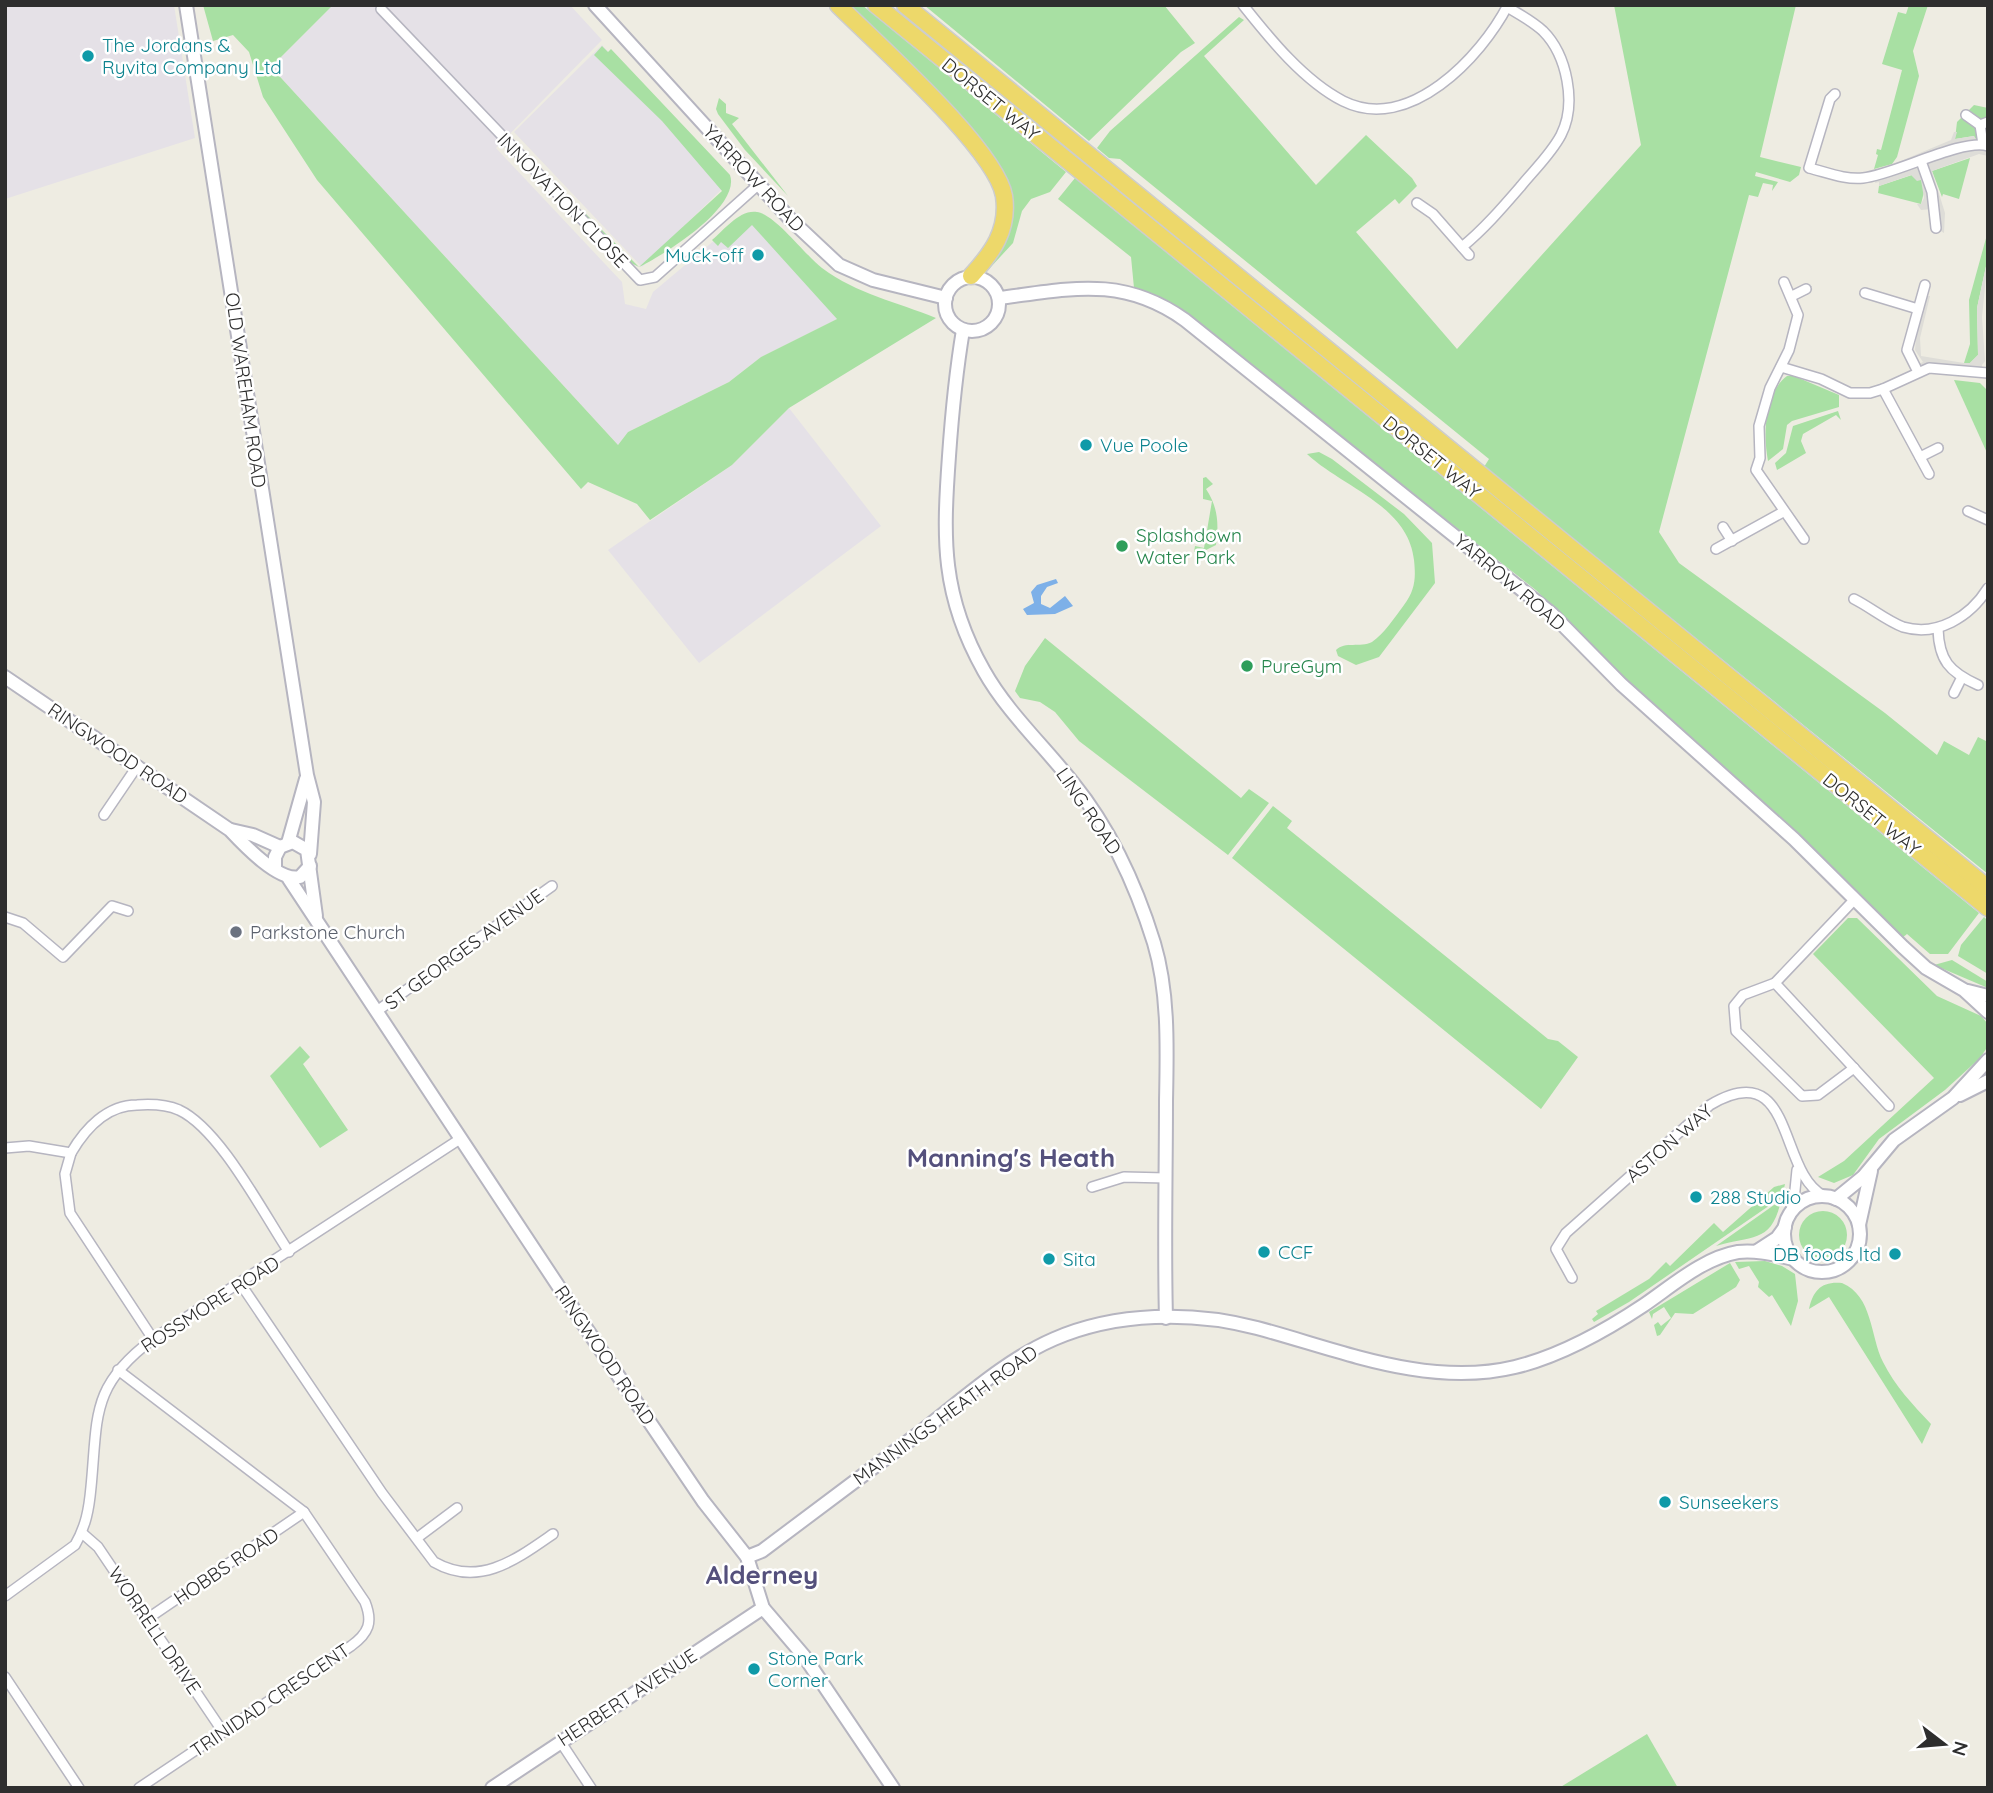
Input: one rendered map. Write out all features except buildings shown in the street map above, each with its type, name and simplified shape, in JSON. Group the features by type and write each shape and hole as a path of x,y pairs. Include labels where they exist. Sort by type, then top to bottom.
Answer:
{"highway":[{"path":"838,5 976,144 999,177 1004,204 1002,231 993,252 971,276"},
{"name":"DORSET WAY","path":"876,5 1988,908"},
{"name":"DORSET WAY","path":"905,5 1988,888"}],"street":[{"name":"OLD WAREHAM ROAD","path":"186,5 307,775 314,802 310,860"},
{"name":"YARROW ROAD","path":"595,5 758,185 839,265 873,281 946,298"},
{"path":"1243,5 1270,37 1319,85 1345,102 1368,107 1389,107 1410,102 1445,81 1479,46 1508,6 1542,31 1554,44 1566,75 1567,115 1562,134 1491,221 1462,247"},
{"name":"INNOVATION CLOSE","path":"381,9 640,280 654,277 758,185"},
{"path":"1803,180 1830,99 1835,94"},
{"path":"1809,168 1851,179 1864,178 1965,147 1985,145 1984,124 1966,115"},
{"path":"1921,161 1932,192 1936,228"},
{"path":"1418,203 1433,214 1469,255"},
{"path":"1921,210 1933,209"},
{"path":"971,276 986,280 999,298 999,307 989,326 973,331 963,330 951,320 946,298 956,282 971,276"},
{"path":"1784,282 1798,315 1781,367 1770,388 1759,426 1760,457 1756,470 1804,539"},
{"path":"1918,372 1907,350 1925,285"},
{"name":"YARROW ROAD","path":"999,298 1093,288 1146,297 1175,313 1552,614 1621,684 1794,839 1926,968 1964,990 1988,1012"},
{"path":"1792,296 1806,289"},
{"path":"1865,293 1918,309"},
{"name":"LING ROAD","path":"963,330 955,382 943,527 948,573 966,634 984,673 1091,806 1118,850 1155,946 1165,1011 1166,1318"},
{"path":"1781,367 1821,379 1850,393 1883,390 1929,368 1988,373"},
{"path":"1883,390 1929,474"},
{"path":"1920,457 1938,448"},
{"path":"1968,511 1988,520"},
{"path":"1716,550 1783,512"},
{"path":"1723,527 1732,541"},
{"path":"1854,599 1902,626 1938,629 1972,608 1988,588"},
{"path":"1938,629 1938,651 1962,677 1978,685"},
{"name":"RINGWOOD ROAD","path":"5,677 230,830 251,853 275,868"},
{"path":"1954,693 1962,677"},
{"path":"104,815 138,765"},
{"name":"OLD WAREHAM ROAD","path":"284,845 307,775"},
{"name":"RINGWOOD ROAD","path":"230,830 284,845"},
{"path":"299,843 310,860 304,875 289,879 275,868 275,857 284,845 299,843"},
{"name":"RINGWOOD ROAD","path":"310,860 316,920"},
{"name":"RINGWOOD ROAD","path":"289,879 703,1501 747,1557 763,1608 804,1656 893,1788"},
{"name":"ST GEORGES AVENUE","path":"377,1011 552,886"},
{"path":"1854,900 1775,983 1743,995 1734,1006 1736,1031 1802,1097 1818,1095 1854,1068"},
{"path":"5,917 23,923 63,957 112,906 128,911"},
{"path":"1775,983 1889,1106"},
{"name":"YARROW ROAD","path":"1964,990 1988,996"},
{"path":"1953,1098 1988,1060"},
{"path":"1872,1167 1853,1256 1838,1269 1813,1270 1794,1259 1785,1242 1786,1223 1795,1208 1806,1200 1830,1197 1872,1167 1894,1140 1953,1098 1988,1081"},
{"name":"ASTON WAY","path":"1572,1278 1556,1250 1566,1233 1710,1105 1727,1095 1740,1092 1753,1094 1769,1104 1783,1120 1797,1164 1814,1191 1830,1197"},
{"path":"153,1339 70,1213 65,1174 71,1153 90,1126 115,1109 146,1104 178,1110 204,1127 289,1252"},
{"name":"ROSSMORE ROAD","path":"82,1533 89,1510 97,1413 103,1394 118,1370 153,1339 460,1139"},
{"path":"5,1148 29,1146 71,1153"},
{"name":"ASTON WAY","path":"1786,1223 1794,1200 1797,1164"},
{"path":"1092,1186 1124,1177 1166,1178"},
{"path":"1830,1197 1850,1208 1859,1226"},
{"name":"MANNINGS HEATH ROAD","path":"747,1557 762,1551 1035,1349 1076,1331 1116,1322 1166,1318 1254,1327 1399,1366 1486,1373 1517,1367 1572,1346 1714,1259 1757,1251 1777,1238 1786,1223"},
{"name":"MANNINGS HEATH ROAD","path":"1757,1251 1794,1259"},
{"path":"240,1283 382,1493 434,1562 444,1568 484,1573 510,1564 553,1534"},
{"name":"TRINIDAD CRESCENT","path":"118,1370 304,1512 365,1601 370,1619 368,1631 351,1646 139,1788"},
{"path":"417,1538 457,1508"},
{"name":"HOBBS ROAD","path":"147,1619 304,1512"},
{"path":"5,1596 75,1545 82,1533"},
{"name":"WORRELL DRIVE","path":"82,1533 98,1547 223,1732"},
{"name":"HERBERT AVENUE","path":"492,1788 763,1608"},
{"path":"5,1677 79,1788"},
{"path":"560,1741 591,1788"}],"shaded area":[{"path":"5,5 174,5 195,138 5,199"},
{"path":"333,5 570,5 602,40 496,148 622,282 625,304 646,309 653,292 747,213 837,319 761,357 729,382 628,432 618,445 271,67"},
{"path":"602,45 725,186 642,267 514,132"},
{"path":"1988,123 1988,156 1979,154 1932,171 1945,213 1944,233 1936,228 1933,209 1921,210 1917,204 1921,204 1924,198 1921,180 1917,181 1911,175 1879,186 1879,182 1875,183 1877,175 1893,172 1896,163 1951,140 1954,132 1957,132 1955,139 1974,136 1976,139"},
{"path":"1988,257 1982,317 1985,361 1982,373 1918,372 1915,366 1923,362 1915,350 1916,338 1927,296 1930,296 1920,338 1921,356 1970,363 1978,355 1977,308"},
{"path":"789,408 881,526 699,663 608,550 732,465"}],"green space":[{"path":"203,5 333,5 271,67 618,445 628,432 729,382 761,357 837,319 752,225 728,248 721,242 718,246 712,240 744,214 764,214 822,268 849,285 936,318 789,408 732,465 650,520 637,504 588,482 581,489 317,180 263,97 249,52 233,35 213,41"},
{"path":"847,5 862,5 1066,172 1050,192 1031,199 1022,211 1013,243 989,269 986,269 995,253 999,166 989,149"},
{"path":"924,5 1164,5 1195,43 1181,52 1089,141"},
{"path":"1614,5 1796,5 1760,157 1801,167 1799,175 1790,182 1756,172 1755,176 1778,182 1772,191 1773,185 1763,183 1758,197 1749,195 1659,532 1679,563 1885,713 1937,755 1944,741 1969,755 1978,737 1988,742 1988,874 1484,467 1489,459 1120,159 1109,158 1097,148 1110,131 1239,17 1244,20 1204,56 1316,185 1366,135 1412,178 1417,186 1399,204 1395,199 1356,232 1457,349 1641,145"},
{"path":"1909,5 1928,5 1913,51 1919,76 1897,157 1892,164 1874,169 1877,149 1881,150 1902,70 1882,64 1898,12 1906,14"},
{"path":"602,46 608,52 611,49 730,175 730,188 713,215 682,241 639,267 722,191 662,121 594,55"},
{"path":"719,98 726,104 726,113 739,118 732,124 788,196 745,150 718,114 716,109"},
{"path":"1974,105 1988,108 1988,123 1975,140 1974,136 1955,139 1957,122"},
{"path":"1970,158 1959,199 1943,194 1942,197 1932,171"},
{"path":"1912,175 1921,179 1925,188 1921,204 1878,193 1879,186"},
{"path":"1075,178 1979,913 1948,954 1930,954 1907,934 1902,938 1792,828 1609,668 1537,591 1179,310 1156,296 1134,288 1131,257 1058,199"},
{"path":"583,211 639,267 631,263"},
{"path":"1988,231 1988,257 1977,308 1978,355 1970,363 1964,363 1970,344 1969,300"},
{"path":"1787,376 1794,376 1839,395 1839,407 1792,421 1787,425 1783,449 1768,461 1767,415 1779,383"},
{"path":"1954,380 1980,383 1986,389 1988,455"},
{"path":"1838,411 1841,420 1836,415 1803,434 1801,441 1806,453 1777,470 1775,463 1786,453 1793,426"},
{"path":"1319,452 1404,514 1432,543 1435,583 1379,657 1356,665 1338,656 1336,650 1344,646 1372,642 1385,630 1413,589 1414,560 1409,541 1400,525 1387,511 1307,454"},
{"path":"1206,477 1213,484 1206,489 1212,501 1203,499 1203,478"},
{"path":"1212,501 1217,523 1216,545 1200,553 1194,552 1195,546 1204,548"},
{"path":"1045,638 1241,798 1249,789 1269,803 1228,855 1079,741 1055,712 1040,702 1020,698 1015,691 1025,666"},
{"path":"1273,806 1292,821 1287,828 1548,1039 1558,1041 1578,1057 1541,1109 1232,858"},
{"path":"1984,917 1988,921 1988,974 1958,956 1961,945"},
{"path":"1848,918 1857,918 1937,996 1981,1016 1988,1024 1988,1046 1980,1058 1945,1090 1879,1139 1853,1175 1834,1183 1818,1177 1844,1161 1934,1078 1813,954"},
{"path":"1952,960 1988,982 1988,988 1934,965"},
{"path":"300,1046 310,1057 303,1064 348,1130 320,1148 270,1076"},
{"path":"1785,1184 1782,1197 1629,1302 1594,1322 1592,1319 1598,1314 1596,1311 1649,1279 1666,1262 1670,1266 1714,1223 1723,1232 1774,1187"},
{"path":"1781,1200 1777,1214 1766,1231 1750,1238 1716,1246"},
{"path":"1823,1211 1840,1218 1847,1235 1840,1252 1823,1259 1806,1252 1799,1235 1806,1218"},
{"path":"1765,1261 1782,1266 1795,1274 1798,1301 1791,1326 1772,1295 1769,1297 1758,1287 1759,1282 1749,1266 1739,1269 1735,1262"},
{"path":"1730,1263 1740,1280 1736,1287 1693,1314 1675,1313 1657,1336 1654,1325 1658,1322 1661,1326 1671,1318 1664,1307 1653,1314 1652,1319 1649,1312"},
{"path":"1842,1283 1860,1297 1883,1362 1893,1379 1931,1424 1922,1444 1829,1297 1809,1309 1820,1288"},
{"path":"1647,1734 1678,1788 1559,1788"}],"water":[{"path":"1056,579 1058,583 1047,587 1041,596 1041,604 1050,608 1065,596 1073,606 1055,614 1027,615 1023,609 1034,603 1031,592 1037,585"}],"place":[{"name":"The Jordans & Ryvita Company Ltd","path":"88,56"},
{"name":"Muck-off","path":"758,255"},
{"name":"Vue Poole","path":"1086,445"},
{"name":"Splashdown Water Park","path":"1122,546"},
{"name":"PureGym","path":"1247,666"},
{"name":"Parkstone Church","path":"236,932"},
{"name":"288 Studio","path":"1696,1197"},
{"name":"CCF","path":"1264,1252"},
{"name":"DB foods ltd","path":"1895,1254"},
{"name":"Sita","path":"1049,1259"},
{"name":"Sunseekers","path":"1665,1502"},
{"name":"Stone Park Corner","path":"754,1669"}],"district":[{"name":"Manning's Heath","path":"1011,1158"},
{"name":"Alderney","path":"762,1575"}]}
